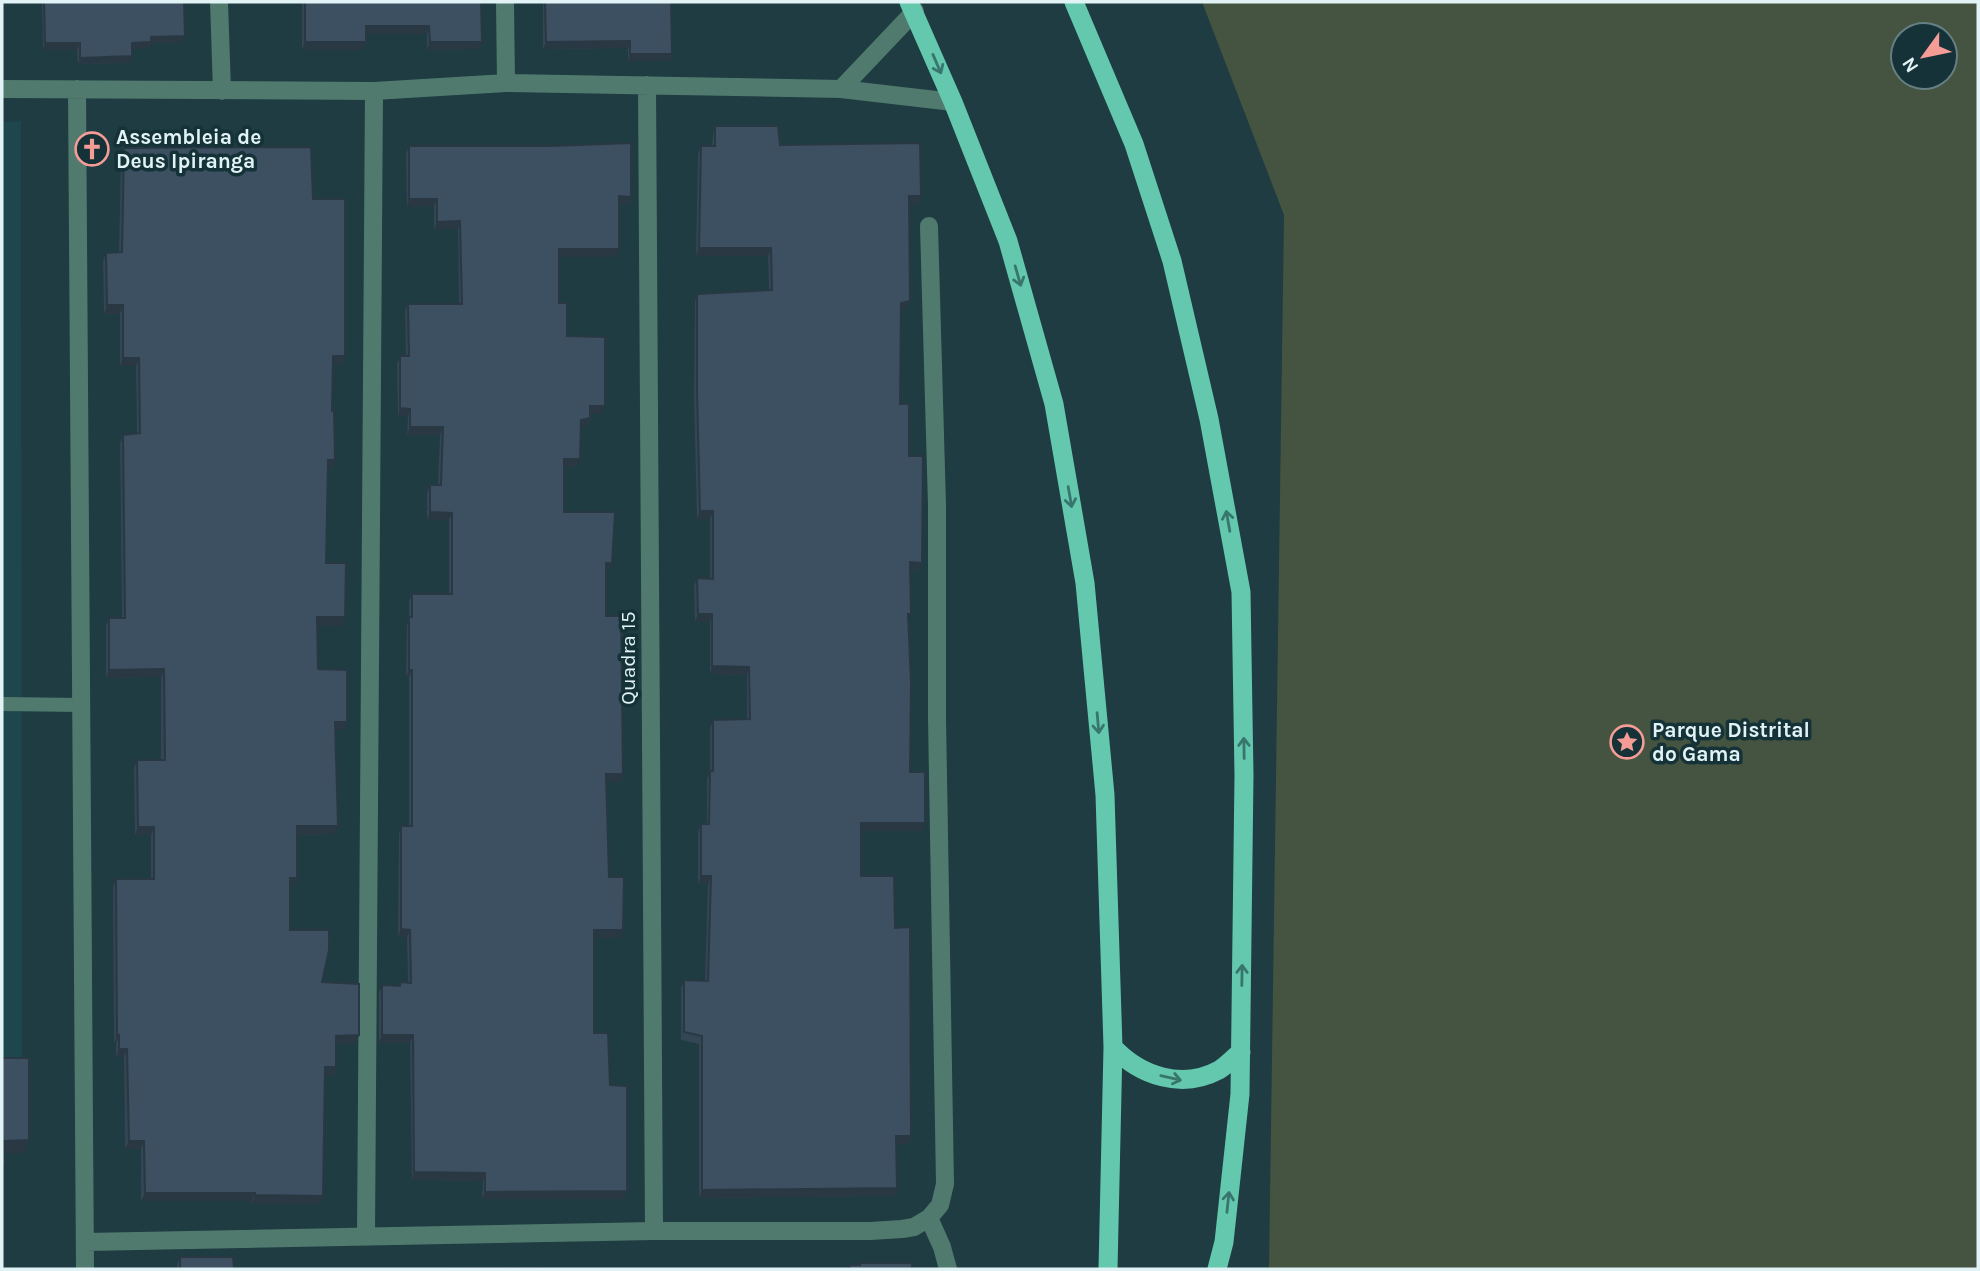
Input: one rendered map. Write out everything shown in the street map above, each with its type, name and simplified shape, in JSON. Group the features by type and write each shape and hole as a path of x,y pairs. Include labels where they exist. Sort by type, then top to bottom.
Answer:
{"highway":[{"path":"1074,2 1135,144 1172,261 1209,419 1241,592 1244,775 1241,1052 1239,1108 1224,1242 1217,1269"},
{"path":"912,6 1008,241 1054,404 1085,583 1105,795 1112,1047 1108,1269"},
{"path":"1112,1047 1126,1061 1143,1072 1184,1081 1219,1070 1241,1052"}],"street":[{"path":"219,2 222,90"},
{"path":"505,2 506,83"},
{"path":"841,89 912,6"},
{"path":"2,89 374,91 506,83 841,89 953,102"},
{"name":"Quadra 15","path":"647,85 654,1231"},
{"path":"77,89 85,1269"},
{"path":"366,1236 374,91"},
{"path":"85,1242 654,1231 870,1231 914,1227 929,1218 940,1206 945,1184 937,718 937,505 929,226"},
{"path":"929,1218 948,1269"}],"lane":[{"path":"2,704 81,705"}],"shaded area":[{"path":"21,121 22,1060 2,1060 2,122"}],"green space":[{"name":"Parque Distrital do Gama","path":"1202,2 1978,2 1978,1269 1269,1269 1284,215"}],"building":[{"path":"44,2 184,2 185,36 151,37 151,42 132,43 132,56 80,58 80,43 45,43"},
{"path":"305,2 481,2 482,42 430,42 429,26 366,26 366,42 305,42"},
{"path":"545,2 671,2 672,54 630,54 630,41 546,42"},
{"path":"715,126 778,126 780,145 920,143 921,196 909,196 910,301 901,303 900,404 909,404 909,456 923,456 922,563 910,562 911,614 908,614 911,683 910,772 925,772 925,823 861,823 861,876 894,876 895,928 910,927 911,1136 896,1136 897,1188 702,1190 702,1036 684,1032 684,980 708,981 711,876 701,876 701,824 709,824 713,720 750,719 749,667 712,666 712,614 698,614 697,578 713,579 713,511 700,511 697,294 772,290 771,248 699,248 701,146 715,146"},
{"path":"631,143 631,197 619,196 619,249 559,249 559,303 567,303 567,336 605,337 605,406 590,406 590,418 581,420 580,459 564,459 564,512 615,512 612,563 606,563 606,616 621,616 623,774 606,774 609,877 624,877 623,930 594,930 594,1033 608,1033 610,1085 627,1086 627,1191 485,1192 485,1173 414,1172 413,1035 382,1035 382,985 400,986 400,982 411,983 410,930 401,929 401,826 412,826 412,670 409,670 409,617 412,617 412,594 452,594 452,513 430,512 430,485 441,485 443,427 410,427 410,409 400,408 400,356 409,356 408,304 462,304 460,221 437,222 437,199 409,199 409,146"},
{"path":"311,147 313,199 345,199 345,356 333,356 335,460 328,460 326,563 346,563 345,617 317,617 318,669 347,670 347,722 335,722 338,826 297,826 297,878 290,878 290,930 329,930 329,950 322,982 359,984 359,1035 336,1036 336,1067 325,1067 323,1196 145,1193 144,1141 129,1141 127,1049 119,1049 119,1035 117,1036 116,879 154,879 154,827 138,827 137,760 165,760 164,669 109,670 109,618 125,618 123,435 140,433 139,358 123,358 123,305 107,305 106,253 122,252 124,148"},
{"path":"2,1058 29,1058 29,1140 4,1141 5,1166 2,1166"},
{"path":"180,1257 233,1257 234,1269 180,1269"},
{"path":"912,1263 912,1269 850,1269 850,1265"},
{"path":"546,1268 546,1269 445,1269"}],"place":[{"name":"Assembleia de Deus Ipiranga","path":"92,149"},
{"name":"Parque Distrital do Gama","path":"1627,742"}]}
